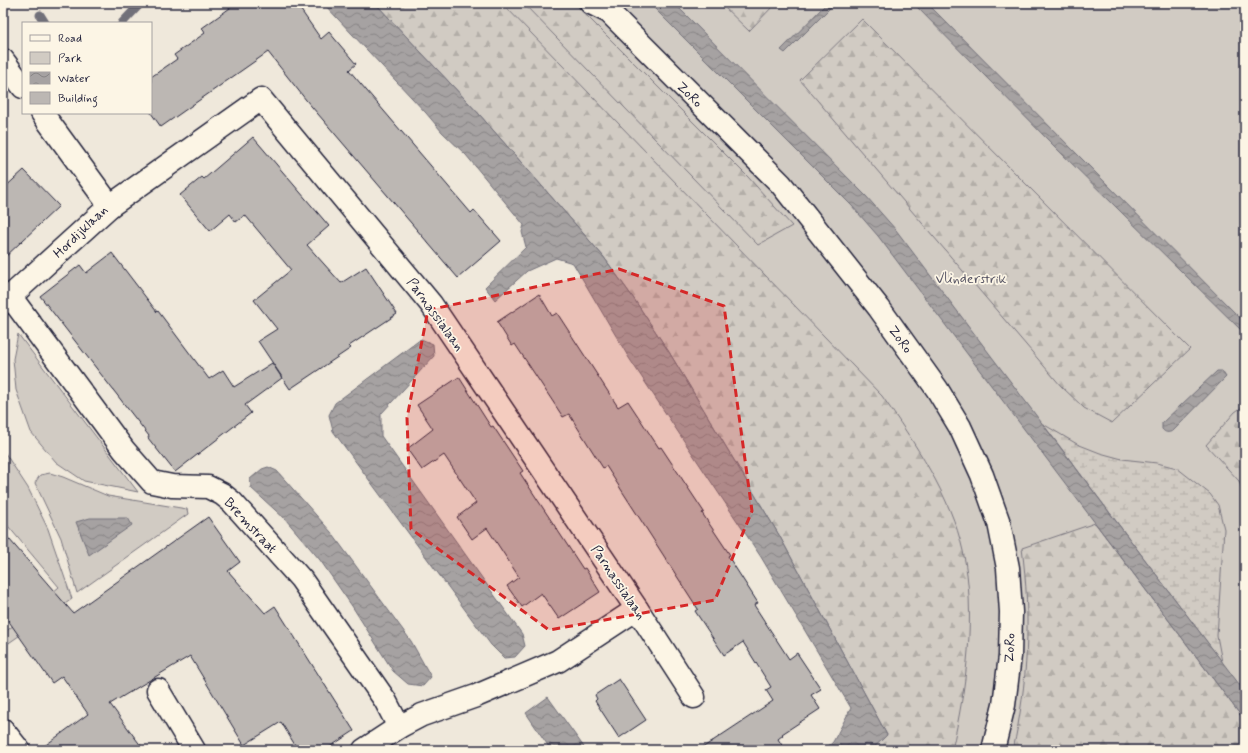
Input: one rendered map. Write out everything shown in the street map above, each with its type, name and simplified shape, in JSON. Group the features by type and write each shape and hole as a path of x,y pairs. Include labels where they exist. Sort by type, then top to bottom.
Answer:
{"street":[{"name":"ZoRo","path":"602,6 781,184 879,308 937,388 960,427 982,475 999,523 1008,568 1011,612 1010,656 1004,704 993,750"},
{"path":"3,60 22,86"},
{"name":"Parnassialaan","path":"110,206 261,99 431,304 637,609 694,697"},
{"name":"Hordijklaan","path":"6,299 110,206 43,114"},
{"name":"Bremstraat","path":"6,299 124,450 152,482 172,486 208,487 222,494 232,502 301,579 385,700 399,727"},
{"path":"364,750 399,727 422,715 476,696 558,661 637,609"},
{"path":"158,690 194,750"},
{"path":"3,730 19,750"}],"highlighted area":[{"path":"619,269 724,306 752,511 715,600 549,630 411,529 407,418 428,310"}],"green space":[{"path":"375,3 502,3 882,396 919,451 941,490 950,510 963,551 969,600 968,651 962,702 952,750 871,750 887,735 779,535 669,352 634,299 603,256 479,114"},
{"name":"Vlinderstrik","path":"412,3 1245,3 1245,750 912,750"},
{"path":"523,3 574,3 748,177 792,226 758,245"},
{"path":"720,3 776,3 749,31"},
{"path":"862,19 1190,349 1112,423 1084,408 1061,386 800,80"},
{"path":"18,334 138,492 84,481 56,462 31,432 16,390 13,359"},
{"path":"1245,405 1245,497 1239,481 1206,445 1235,412"},
{"path":"1043,424 1077,444 1100,453 1122,459 1157,463 1177,468 1210,494 1218,505 1224,529 1217,636 1222,662"},
{"path":"3,450 28,488 48,529 72,599 3,647 3,634 59,587 3,520"},
{"path":"50,473 108,496 187,509 188,514 77,593 61,538 35,483 40,475"},
{"path":"1095,523 1245,721 1245,750 1013,750 1025,675 1027,625 1025,574 1022,548"}],"water":[{"path":"323,3 375,3 479,114 603,256 669,352 779,535 887,735 871,750 824,750 833,742 851,708 761,557 629,358 573,263 556,258 527,271 495,300 485,287 526,247 522,232 524,225 466,155 442,132"},
{"path":"649,3 674,3 866,196 896,230 1245,692 1245,721 878,236 852,206"},
{"path":"827,3 835,3 785,53 781,50"},
{"path":"913,3 927,3 1245,323 1245,334 1055,147"},
{"path":"421,339 433,344 434,356 381,414 381,436 522,634 525,646 515,657 504,658 491,645 333,431 329,415 335,403"},
{"path":"1217,371 1222,371 1226,377 1173,431 1164,431 1162,429 1162,423"},
{"path":"268,467 277,471 331,532 411,641 431,677 423,686 408,684 393,671 352,606 320,560 286,520 251,488 250,479 262,469"},
{"path":"90,518 128,518 132,525 89,555 76,522"},
{"path":"548,697 586,750 552,750 549,747 526,713"}],"building":[{"path":"237,3 296,3 321,39 329,32 356,64 349,70 471,213 474,210 501,241 458,278 306,100 268,52 161,127 152,114 152,76 177,59 174,55 205,33 202,28"},
{"path":"253,137 329,226 307,245 341,283 366,267 397,314 349,346 351,348 290,389 258,341 277,329 254,300 291,270 245,215 236,222 230,214 210,231 180,195 202,177 204,179"},
{"path":"24,170 59,206 3,259 3,189"},
{"path":"112,253 209,379 223,370 234,387 272,363 282,378 245,405 251,413 175,472 148,438 149,436 40,296 80,265 86,273"},
{"path":"539,294 552,316 557,313 618,407 628,401 659,448 661,447 704,512 702,513 730,555 728,556 758,603 754,605 789,659 797,653 821,689 811,695 820,709 782,734 783,735 778,739 785,750 699,750 773,701 766,690 771,687 743,642 724,655 695,611 698,609 606,466 603,468 569,414 563,417 515,344 512,346 497,322"},
{"path":"459,377 491,427 493,426 523,471 520,473 583,569 585,568 600,592 559,619 541,593 522,607 507,586 519,577 487,528 472,539 457,517 476,503 444,455 422,470 407,449 433,429 417,405"},
{"path":"208,517 240,562 228,571 265,613 275,606 354,731 325,750 298,750 281,722 244,745 190,656 110,704 144,750 39,750 88,714 62,676 52,683 3,613 3,532 73,613"},
{"path":"619,679 646,720 619,738 595,701 597,699 595,695"}],"waterway":[{"path":"123,22 141,3"},
{"path":"40,15 44,22"}]}
